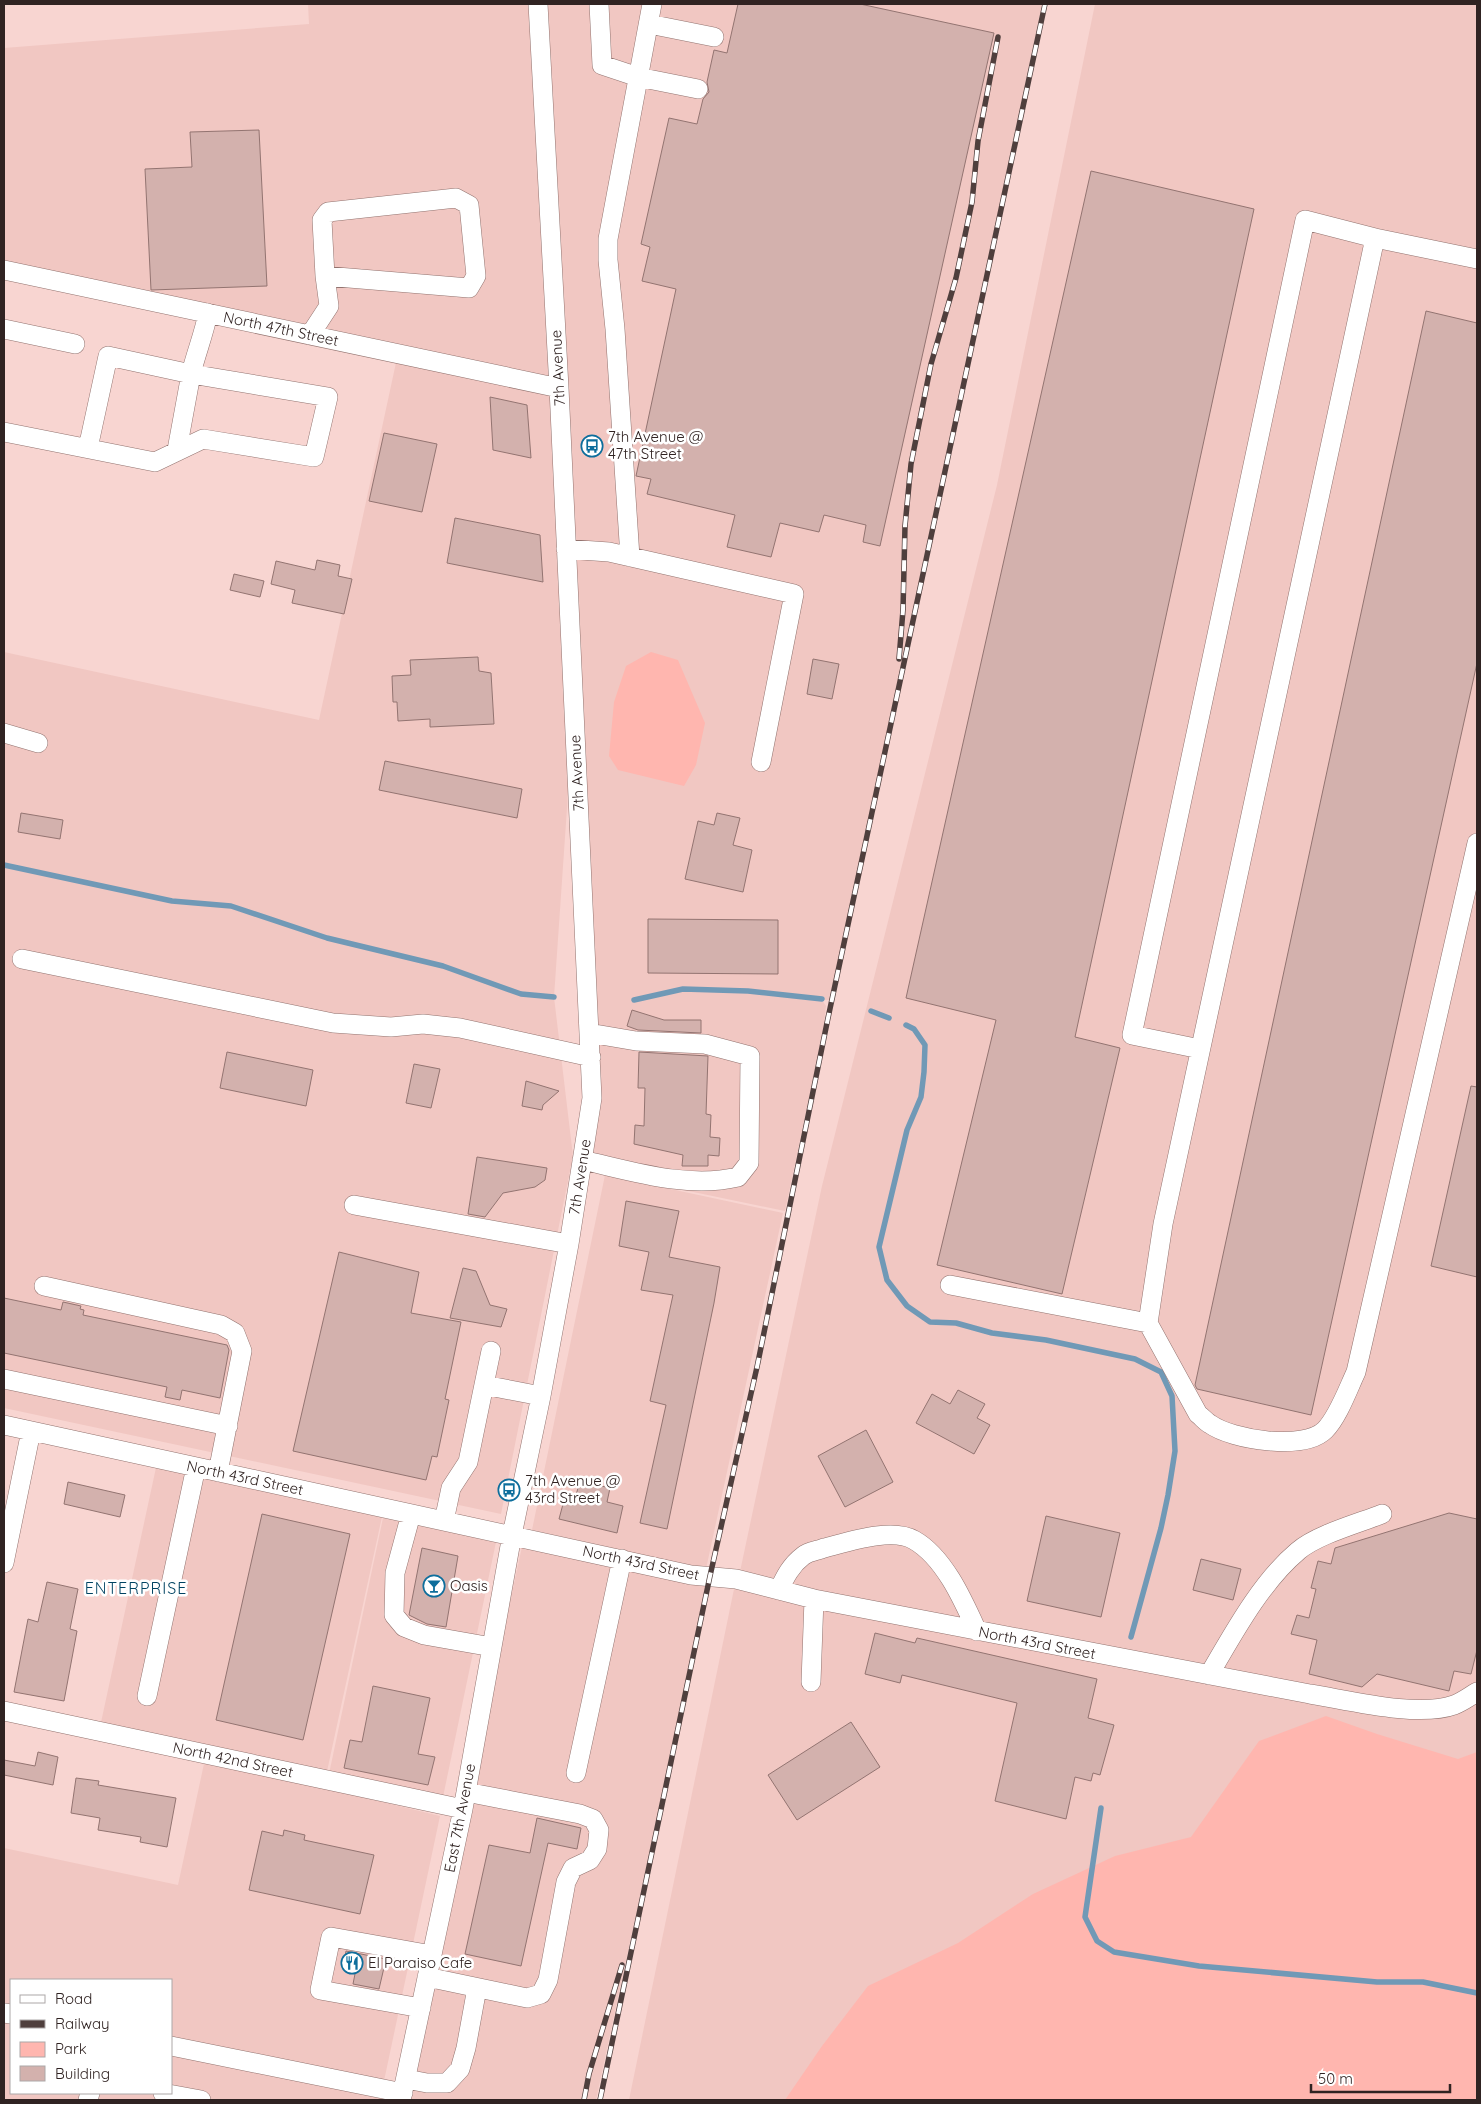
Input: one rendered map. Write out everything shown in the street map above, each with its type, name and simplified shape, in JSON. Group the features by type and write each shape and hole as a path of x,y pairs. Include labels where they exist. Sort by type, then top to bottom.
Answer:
{"street":[{"name":"7th Avenue","path":"512,1535 541,1396 569,1244 592,1098 559,388 538,4"},
{"path":"599,4 602,65 638,77 698,89"},
{"path":"630,557 608,239 652,4"},
{"path":"648,24 714,37"},
{"path":"310,335 329,306 325,276 322,220 328,212 456,198 469,205 476,276 469,288 325,276"},
{"path":"1200,1048 1132,1035 1305,220 1375,238 1477,259"},
{"path":"1375,238 1163,1224 1148,1323 1198,1414 1210,1425 1236,1435 1279,1442 1303,1441 1324,1431 1337,1411 1356,1372 1477,843"},
{"name":"North 47th Street","path":"4,270 559,388"},
{"path":"177,450 191,374 196,353 204,334 208,314"},
{"path":"4,329 75,344"},
{"path":"4,432 155,462 203,439 314,457 328,397 191,374 108,356 88,448"},
{"path":"566,549 609,552 794,594 761,762"},
{"path":"4,734 38,743"},
{"path":"22,959 333,1023 391,1027 423,1024 460,1028 591,1056"},
{"path":"582,1160 666,1178 722,1181 738,1177 749,1163 750,1056 705,1044 636,1041 589,1033"},
{"path":"354,1205 569,1244"},
{"path":"950,1284 1148,1323"},
{"path":"44,1286 220,1325 235,1333 242,1351 218,1472"},
{"path":"444,1521 451,1488 468,1462 491,1351"},
{"path":"4,1379 228,1426"},
{"path":"484,1385 541,1396"},
{"name":"North 43rd Street","path":"4,1425 691,1575 736,1578 814,1600 1310,1694 1430,1710 1454,1705 1477,1692"},
{"path":"4,1563 31,1431"},
{"path":"147,1696 196,1467"},
{"path":"411,1514 395,1573 394,1616 404,1627 424,1635 492,1647"},
{"path":"1209,1675 1250,1607 1299,1550 1318,1539 1382,1514"},
{"path":"779,1590 793,1564 805,1554 857,1539 887,1534 913,1539 935,1556 963,1601 976,1631"},
{"name":"East 7th Avenue","path":"403,2091 465,1801 512,1535"},
{"path":"576,1773 622,1560"},
{"path":"811,1682 814,1600"},
{"name":"North 42nd Street","path":"4,1712 465,1801 580,1814 593,1819 599,1830 597,1849 590,1860 573,1868 566,1882 548,1980 541,1994 527,1998 427,1977"},
{"path":"421,2008 320,1990 325,1963 331,1936 432,1955"},
{"path":"172,2046 403,2091 428,2083 448,2083 460,2069 466,2048 477,1988"},
{"path":"168,2094 201,2100"}],"shaded area":[{"path":"308,4 531,4 553,386 4,265 4,48 309,24"},
{"path":"541,4 1042,4 832,1000 822,1000 826,1006 823,1032 785,1211 583,1169 593,1092"},
{"path":"1095,4 1477,4 1477,1792 957,2100 629,2100 734,1589 959,1633 738,1581 822,1186 997,485"},
{"path":"397,358 558,391 571,750 554,997 573,1156 501,1514 4,1408 4,652 319,720"},
{"path":"605,1175 783,1213 706,1569 532,1530"},
{"path":"157,1463 383,1512 326,1776 100,1727"},
{"path":"383,1518 496,1542 443,1797 329,1774"},
{"path":"523,1542 708,1580 596,2100 402,2100"},
{"path":"205,1759 440,1816 380,2100 4,2100 4,1848 178,1885"}],"green space":[{"path":"651,652 678,660 705,723 696,765 684,786 618,770 609,756 614,702 626,666"},
{"path":"1326,1716 1458,1759 1477,1752 1477,2100 785,2100 822,2046 868,1986 958,1943 1033,1894 1115,1856 1191,1837 1259,1741"}],"building":[{"path":"738,4 860,4 994,33 880,546 863,542 866,525 824,515 819,532 780,523 771,557 727,547 735,515 647,494 651,479 636,476 676,289 642,281 650,247 641,244 669,118 697,124 703,99 709,92 707,82 714,50 727,53"},
{"path":"259,130 267,286 151,290 145,169 192,167 190,132"},
{"path":"1091,171 1254,209 1075,1037 1120,1048 1062,1294 937,1265 996,1020 906,998"},
{"path":"1426,311 1477,323 1477,663 1311,1415 1197,1389 1195,1385"},
{"path":"490,397 527,405 531,458 493,450"},
{"path":"384,433 437,444 422,512 369,501"},
{"path":"455,518 540,535 543,582 447,563"},
{"path":"317,560 340,565 338,576 352,579 344,614 292,603 295,590 271,584 276,561 315,570"},
{"path":"234,574 264,581 260,597 230,590"},
{"path":"478,657 479,671 491,673 494,724 430,727 430,719 398,721 397,702 393,702 392,676 411,675 410,660"},
{"path":"813,659 839,664 832,699 807,694"},
{"path":"385,761 522,789 517,818 379,790"},
{"path":"21,813 63,820 60,839 18,832"},
{"path":"717,813 740,818 733,845 752,850 743,892 685,879 698,821 714,825"},
{"path":"648,919 778,920 778,974 648,973"},
{"path":"632,1010 664,1020 701,1020 701,1033 638,1030 627,1026"},
{"path":"227,1052 313,1070 306,1106 220,1088"},
{"path":"639,1052 708,1056 706,1114 711,1115 710,1137 720,1138 719,1156 708,1155 708,1166 682,1166 683,1155 634,1144 635,1125 644,1126 645,1088 638,1088"},
{"path":"414,1064 440,1069 431,1108 406,1103"},
{"path":"526,1081 559,1091 543,1105 542,1110 522,1106"},
{"path":"1471,1086 1477,1087 1477,1277 1431,1266"},
{"path":"477,1157 547,1168 545,1180 535,1187 503,1193 485,1217 468,1214"},
{"path":"626,1201 679,1211 669,1257 720,1267 667,1529 640,1523 666,1405 650,1401 673,1295 641,1290 649,1252 619,1246"},
{"path":"339,1252 419,1272 411,1313 461,1322 445,1399 449,1400 437,1457 432,1456 426,1480 293,1451"},
{"path":"463,1268 476,1271 490,1305 507,1309 501,1327 450,1318"},
{"path":"4,1298 61,1310 63,1302 81,1306 80,1309 84,1310 83,1315 227,1345 229,1350 220,1398 182,1390 180,1400 165,1397 167,1387 4,1353"},
{"path":"958,1390 985,1404 977,1418 990,1425 974,1454 916,1423 932,1394 950,1404"},
{"path":"866,1430 893,1482 845,1507 818,1456"},
{"path":"580,1481 610,1488 607,1502 623,1506 617,1533 559,1519 566,1493 576,1495"},
{"path":"68,1482 125,1495 120,1517 64,1504"},
{"path":"1449,1513 1477,1519 1477,1650 1471,1674 1454,1671 1449,1691 1377,1674 1362,1687 1309,1674 1317,1640 1291,1634 1297,1615 1309,1618 1316,1589 1311,1588 1318,1561 1331,1564 1335,1548"},
{"path":"262,1514 350,1534 303,1740 216,1720"},
{"path":"1046,1516 1120,1533 1101,1617 1027,1601"},
{"path":"422,1548 458,1556 446,1627 427,1624 409,1615"},
{"path":"1201,1559 1241,1569 1233,1600 1193,1590"},
{"path":"47,1582 78,1589 70,1629 77,1631 64,1701 14,1692 28,1619 38,1622"},
{"path":"875,1633 915,1643 917,1638 1097,1679 1088,1718 1114,1725 1100,1775 1093,1773 1091,1781 1075,1777 1066,1819 995,1801 1017,1703 902,1675 900,1683 865,1674"},
{"path":"373,1686 430,1698 418,1754 435,1757 428,1785 344,1768 350,1740 362,1742"},
{"path":"851,1722 880,1767 797,1820 768,1775"},
{"path":"38,1752 58,1757 53,1785 4,1775 4,1760 35,1766"},
{"path":"76,1778 99,1781 98,1785 176,1798 167,1847 140,1842 141,1837 98,1830 100,1818 71,1813"},
{"path":"537,1818 581,1828 577,1849 548,1843 521,1966 465,1954 489,1845 530,1853"},
{"path":"284,1830 305,1835 304,1840 374,1855 360,1914 249,1890 262,1831 283,1836"},
{"path":"346,1951 386,1959 379,1989 353,1984 356,1969 343,1967"}],"waterway":[{"path":"4,865 172,901 231,906 327,938 443,966 521,994 554,997"},
{"path":"634,1000 683,989 748,991 822,999"},
{"path":"871,1011 889,1018"},
{"path":"906,1025 914,1029 925,1045 924,1072 921,1097 907,1130 879,1247 887,1280 907,1306 930,1322 956,1323 992,1333 1046,1340 1135,1359 1161,1372 1172,1396 1175,1451 1168,1495 1161,1528 1131,1637"},
{"path":"1101,1808 1085,1917 1097,1941 1114,1952 1199,1966 1377,1982 1423,1982 1477,1993"}],"railway":[{"path":"600,2100 710,1576 757,1367 828,1018 1045,4"},
{"path":"899,659 903,610 905,526 911,464 931,364 956,278 972,202 978,141 998,37"},
{"path":"584,2100 589,2074 622,1965"}],"place":[{"name":"7th Avenue @ 47th Street","path":"592,446"},
{"name":"7th Avenue @ 43rd Street","path":"509,1490"},
{"name":"Oasis","path":"434,1586"},
{"name":"El Paraiso Cafe","path":"352,1963"}],"district":[{"name":"ENTERPRISE","path":"136,1588"}]}
